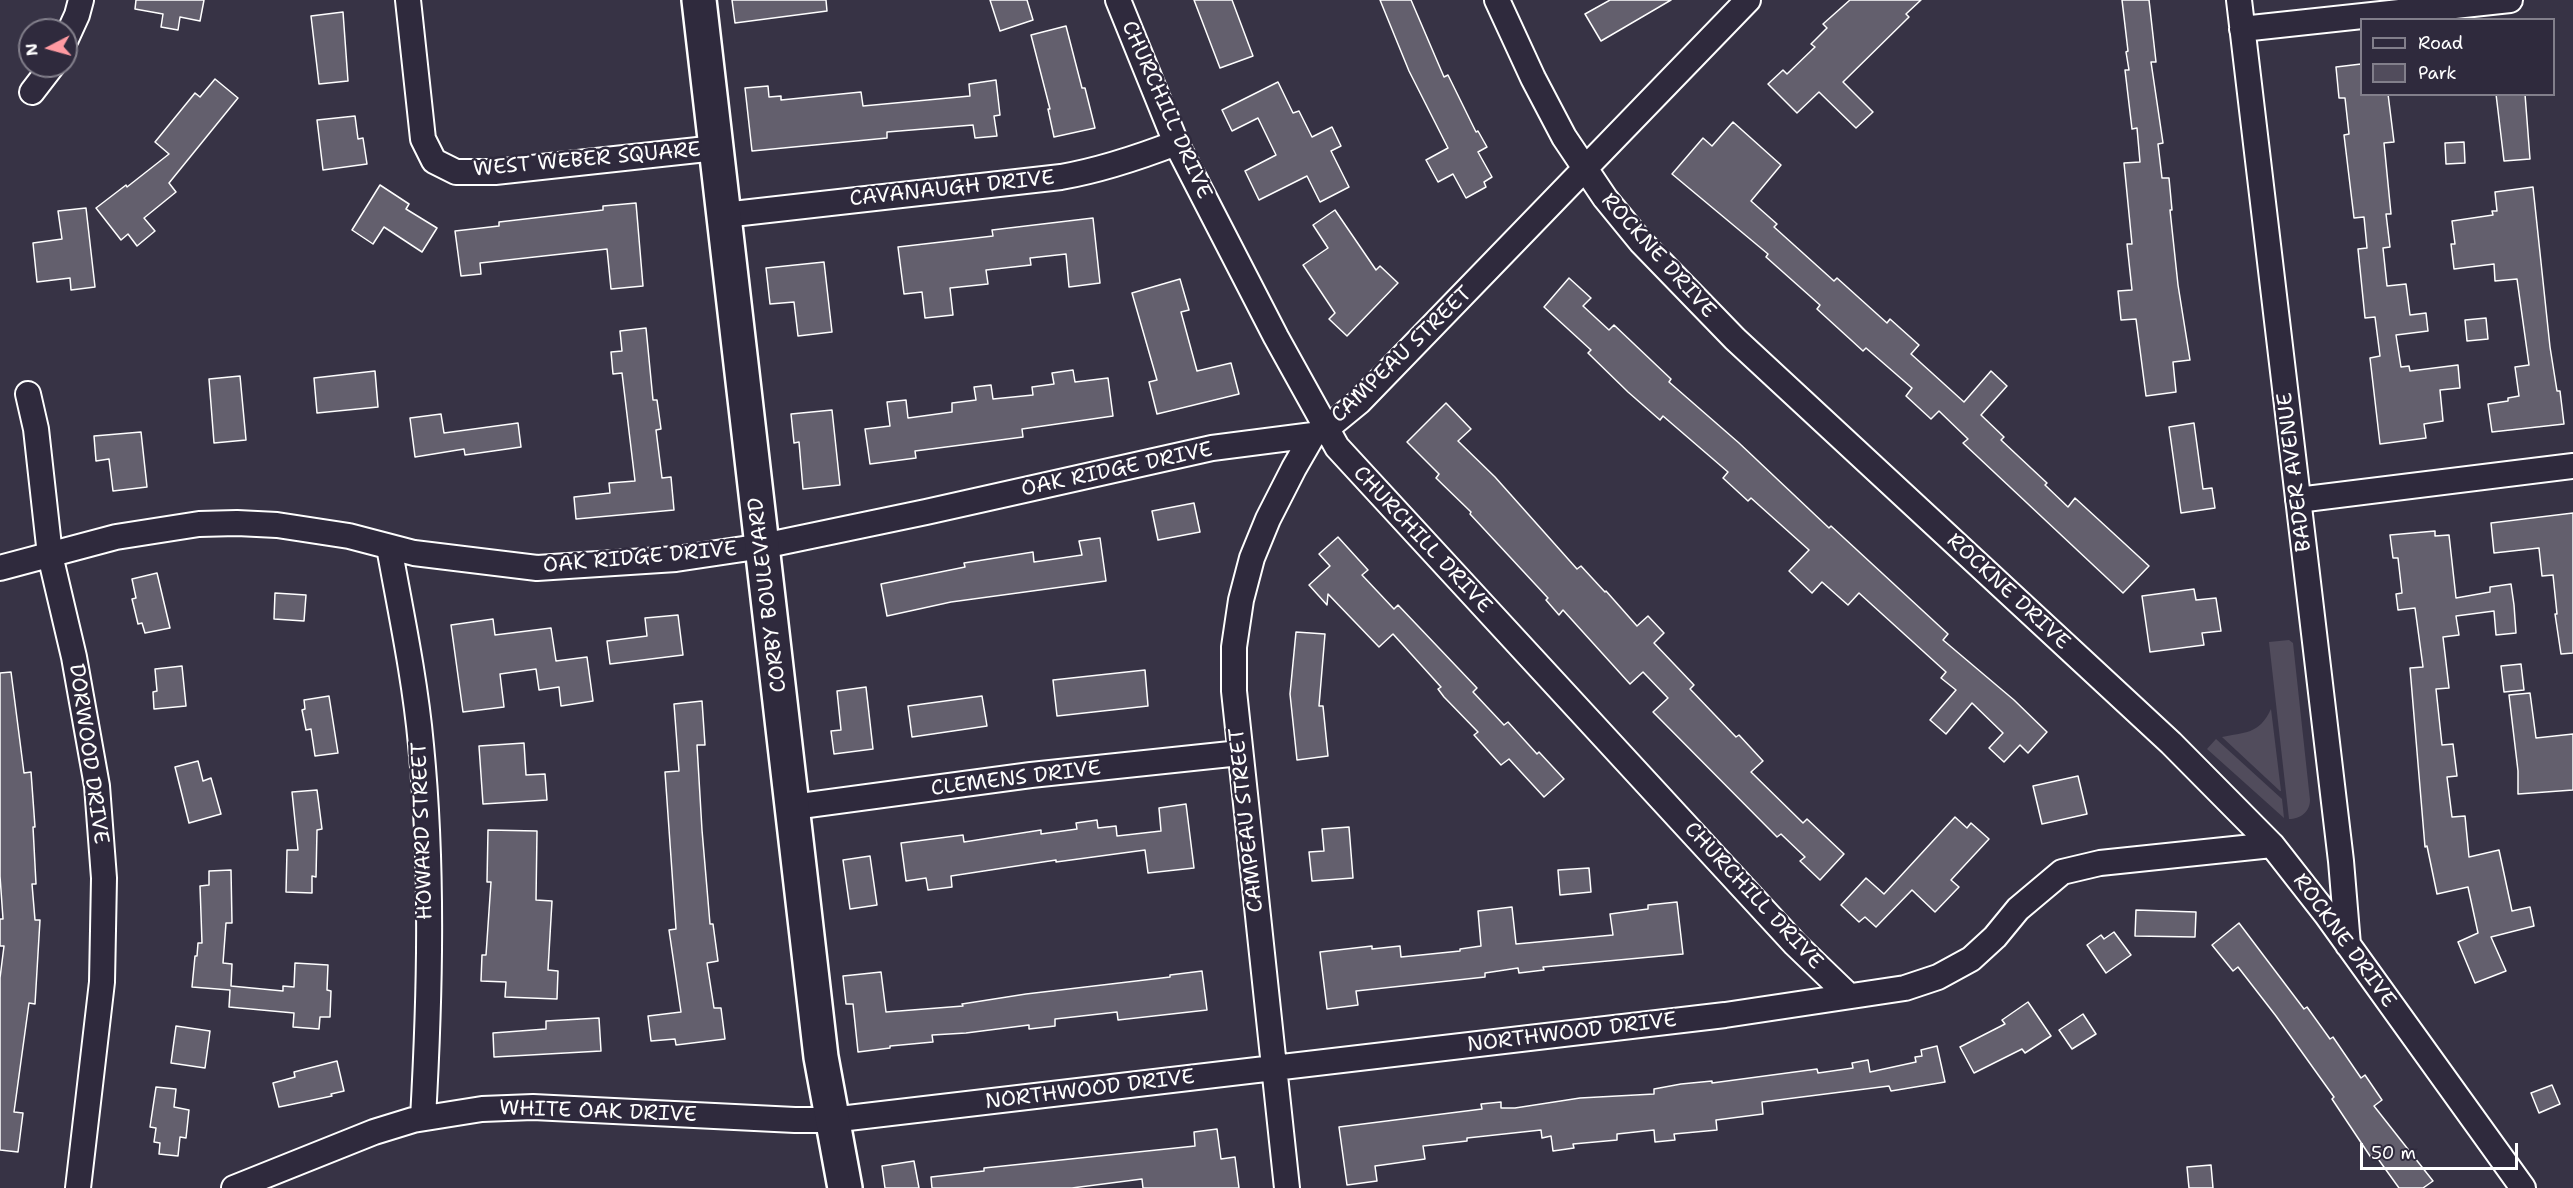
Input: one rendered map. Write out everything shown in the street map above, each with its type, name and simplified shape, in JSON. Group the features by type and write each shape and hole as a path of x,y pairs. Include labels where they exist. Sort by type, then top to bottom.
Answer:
{"street":[{"path":"76,18 81,0"},
{"name":"WEST WEBER SQUARE","path":"408,0 423,139 434,161 456,172 495,172 716,148"},
{"name":"CORBY BOULEVARD","path":"699,0 821,1057 845,1188"},
{"name":"CHURCHILL DRIVE","path":"1118,0 1176,143 1320,432 1337,447 1660,795 1795,944 1849,996"},
{"name":"ROCKNE DRIVE","path":"1497,0 1533,78 1585,169 1641,242 1735,339 2171,743 2272,845 2348,945 2523,1188"},
{"name":"CAMPEAU STREET","path":"1287,1188 1234,691 1234,647 1241,600 1252,558 1268,519 1294,468 1320,432 1359,402 1748,0"},
{"name":"BADER AVENUE","path":"2239,0 2341,861 2348,945"},
{"path":"2242,29 2510,0"},
{"path":"32,92 43,78"},
{"name":"CAVANAUGH DRIVE","path":"724,215 1061,177 1129,162 1176,143"},
{"name":"DORWOOD DRIVE","path":"28,394 36,429 50,555 84,706 97,786 104,878 102,982 78,1188"},
{"name":"OAK RIDGE DRIVE","path":"0,568 146,531 199,524 237,523 277,525 349,536 414,553 537,568 676,559 763,546 1212,448 1320,432"},
{"path":"2298,500 2573,466"},
{"name":"HOWARD STREET","path":"390,547 421,743 426,809 428,891 423,1118"},
{"name":"CLEMENS DRIVE","path":"793,807 1031,775 1240,753"},
{"name":"NORTHWOOD DRIVE","path":"831,1120 1725,1015 1905,988 1938,977 1971,959 1995,937 2018,909 2062,872 2100,862 2272,845"},
{"name":"WHITE OAK DRIVE","path":"234,1188 339,1144 374,1132 423,1118 482,1109 533,1107 831,1120"}],"green space":[{"path":"2289,640 2293,643 2310,804 2304,814 2289,819 2269,642"},
{"path":"2271,709 2281,791 2222,737 2256,728"},
{"path":"2216,739 2282,799 2284,818 2207,749"}],"building":[{"path":"136,0 204,0 200,21 180,17 178,30 161,27 163,14 135,9"},
{"path":"732,0 826,0 827,11 735,23"},
{"path":"990,0 1027,0 1033,20 1000,31"},
{"path":"1194,0 1232,0 1253,56 1220,68"},
{"path":"1380,0 1411,0 1444,77 1448,75 1476,132 1478,131 1487,147 1478,152 1492,177 1484,182 1486,187 1466,198 1453,174 1438,182 1426,160 1448,148 1409,71"},
{"path":"1610,0 1671,0 1601,41 1585,14"},
{"path":"1850,0 1921,0 1906,14 1909,17 1843,82 1873,112 1856,128 1819,92 1797,113 1768,84 1783,70 1787,74 1815,47 1811,44 1827,28 1823,24"},
{"path":"2122,0 2149,0 2156,62 2151,62 2163,143 2158,144 2162,178 2169,178 2178,285 2190,360 2173,362 2176,392 2146,396 2136,319 2121,320 2118,291 2132,290 2127,244 2132,244 2124,163 2140,162 2137,128 2132,129 2125,70 2129,70"},
{"path":"343,12 348,81 319,84 311,16"},
{"path":"1066,26 1095,128 1054,137 1048,109 1050,109 1031,35"},
{"path":"2360,64 2360,96 2388,96 2394,142 2384,143 2391,214 2386,214 2390,247 2383,248 2387,286 2406,284 2410,315 2426,313 2428,331 2396,335 2401,367 2409,366 2410,371 2458,365 2460,388 2440,390 2443,421 2424,424 2426,438 2380,444 2370,358 2380,356 2375,317 2365,318 2358,249 2367,248 2364,217 2354,218 2344,135 2349,134 2345,98 2339,98 2336,67"},
{"path":"215,79 238,98 169,183 176,192 144,218 155,231 137,246 128,234 121,240 96,208 169,154 155,142 195,93 200,97"},
{"path":"996,80 1000,115 994,116 997,136 975,138 973,125 887,132 887,138 752,151 745,88 768,86 769,97 781,96 781,100 861,92 863,106 970,96 969,84"},
{"path":"1278,82 1293,113 1299,111 1312,137 1332,127 1341,146 1331,151 1349,187 1320,202 1307,176 1259,200 1245,171 1276,155 1258,118 1232,131 1222,110"},
{"path":"2496,96 2525,96 2530,159 2504,161"},
{"path":"355,116 358,139 363,138 367,164 323,170 317,120"},
{"path":"1733,122 1781,165 1751,201 1777,224 1774,227 1834,281 1837,278 1887,323 1890,319 1919,345 1911,354 1964,402 1991,371 2007,386 1981,415 2004,437 2001,440 2047,483 2045,485 2068,507 2075,498 2149,566 2123,593 1963,443 1968,439 1939,411 1931,419 1906,396 1912,388 1866,348 1863,351 1817,309 1820,305 1766,257 1768,254 1672,174 1703,138 1712,146"},
{"path":"2464,142 2465,163 2446,164 2445,143"},
{"path":"380,185 409,204 406,209 437,228 422,252 384,227 373,244 352,230"},
{"path":"2533,187 2550,347 2557,391 2560,391 2564,424 2492,432 2488,404 2508,401 2508,398 2519,396 2515,367 2529,365 2517,279 2495,281 2494,264 2454,269 2451,244 2455,244 2452,221 2493,215 2492,211 2497,211 2495,192"},
{"path":"636,203 643,286 611,289 607,249 480,263 481,274 461,276 455,231 499,226 499,222 603,210 603,206"},
{"path":"86,208 95,287 71,290 70,278 37,282 33,243 62,239 58,211"},
{"path":"1335,210 1376,270 1380,266 1398,283 1347,336 1329,319 1335,313 1303,265 1328,248 1313,225"},
{"path":"1093,218 1100,283 1069,287 1066,254 1030,258 1031,265 986,270 988,284 950,288 953,315 925,318 922,292 904,294 898,247 993,236 992,230"},
{"path":"824,262 832,332 798,336 794,302 770,304 766,268"},
{"path":"1569,278 1591,298 1583,306 1609,330 1614,325 1671,379 1669,382 1948,634 1943,640 2014,700 2047,732 2028,753 2020,745 2004,762 1989,748 2003,733 1972,703 1946,734 1930,720 1956,690 1941,678 1946,672 1859,593 1848,605 1822,582 1812,593 1789,571 1809,550 1751,498 1748,501 1723,478 1728,472 1663,416 1660,420 1628,392 1588,353 1591,350 1544,307"},
{"path":"1180,279 1189,310 1181,312 1197,371 1231,363 1239,394 1157,414 1149,382 1157,380 1132,293"},
{"path":"2486,318 2488,339 2467,341 2465,320"},
{"path":"646,328 653,400 657,400 661,429 656,430 662,478 671,477 674,510 576,519 574,497 610,493 609,483 635,481 622,373 613,374 611,352 622,351 620,331"},
{"path":"1073,370 1075,382 1108,378 1113,416 1022,429 1023,437 915,451 916,458 870,464 865,429 890,426 887,402 906,400 908,418 952,412 952,403 976,400 974,387 991,385 993,399 1033,395 1032,387 1054,384 1052,373"},
{"path":"375,371 378,407 317,413 314,378"},
{"path":"240,376 246,440 214,443 209,379"},
{"path":"1446,403 1471,429 1458,441 1495,477 1577,569 1581,566 1637,626 1648,616 1664,633 1654,643 1694,685 1690,689 1736,737 1739,735 1763,761 1751,772 1803,823 1807,819 1844,854 1820,880 1800,861 1805,857 1781,834 1777,837 1653,712 1668,698 1643,672 1630,684 1563,610 1559,615 1546,600 1548,598 1470,514 1471,512 1436,478 1439,474 1407,442"},
{"path":"832,410 840,485 803,489 799,442 794,443 791,414"},
{"path":"441,414 444,433 518,423 521,447 465,455 464,449 415,457 410,418"},
{"path":"2194,423 2203,489 2212,488 2215,508 2181,513 2169,427"},
{"path":"141,432 147,487 113,491 109,459 96,461 94,436"},
{"path":"1194,503 1200,532 1158,540 1152,511"},
{"path":"2573,513 2573,653 2561,654 2555,614 2557,614 2553,575 2542,576 2539,548 2494,553 2491,523"},
{"path":"2435,531 2435,536 2449,535 2456,598 2490,592 2490,587 2511,584 2514,605 2516,633 2496,635 2494,611 2456,616 2459,635 2443,637 2449,688 2436,689 2442,745 2453,744 2457,776 2447,777 2452,817 2465,816 2469,857 2499,850 2512,911 2530,907 2534,926 2491,937 2506,971 2475,983 2458,942 2478,933 2468,887 2437,894 2427,846 2425,847 2410,668 2423,667 2415,608 2398,610 2396,594 2402,593 2398,558 2393,558 2390,535"},
{"path":"1338,537 1368,570 1362,575 1394,609 1398,605 1477,688 1473,692 1504,725 1508,722 1564,779 1544,797 1509,759 1501,765 1474,735 1478,732 1444,697 1438,689 1441,687 1393,634 1379,647 1328,594 1327,605 1309,585 1330,566 1319,554"},
{"path":"1100,538 1106,581 951,602 887,616 881,584 965,567 964,563 1033,552 1034,562 1082,555 1079,541"},
{"path":"157,573 170,628 145,633 142,623 138,624 132,599 136,598 132,579"},
{"path":"2194,589 2196,600 2216,598 2221,631 2202,633 2204,645 2150,652 2142,596"},
{"path":"275,593 306,595 304,621 274,619"},
{"path":"678,615 683,655 610,664 607,641 647,636 645,618"},
{"path":"493,619 495,635 551,628 556,661 587,657 593,701 561,706 559,687 539,690 536,669 500,674 504,707 463,712 451,625"},
{"path":"1296,632 1325,634 1319,706 1323,706 1328,756 1297,760 1290,694"},
{"path":"2521,664 2524,690 2504,692 2501,666"},
{"path":"182,666 186,706 154,709 153,692 157,691 155,669"},
{"path":"1145,670 1148,706 1057,716 1053,680"},
{"path":"11,672 24,773 31,772 36,884 32,884 35,920 40,920 35,1004 29,1003 14,1112 23,1113 18,1152 0,1150 0,978 4,946 0,946 0,919 3,919 0,876 0,673"},
{"path":"866,687 873,749 834,754 831,731 841,730 837,691"},
{"path":"2530,693 2536,738 2573,734 2573,790 2518,794 2518,771 2509,695"},
{"path":"329,696 338,753 315,756 311,729 306,730 302,710 305,709 304,700"},
{"path":"982,696 987,726 912,737 908,706"},
{"path":"702,701 705,745 697,745 702,830 710,924 713,924 718,961 707,963 714,1008 721,1008 725,1039 676,1045 675,1039 651,1041 648,1016 681,1012 669,930 676,929 665,772 679,771 674,704"},
{"path":"524,743 526,775 545,774 547,800 483,804 479,746"},
{"path":"198,761 203,781 211,778 221,814 189,823 175,767"},
{"path":"2078,776 2087,814 2042,824 2033,786"},
{"path":"317,790 322,829 317,830 316,877 312,876 312,893 286,892 287,850 298,850 292,792"},
{"path":"1186,804 1194,868 1148,873 1145,850 1056,862 1056,860 951,876 952,887 928,890 926,878 906,881 901,843 963,835 964,842 1041,830 1041,834 1077,829 1076,823 1097,820 1098,828 1116,826 1117,836 1161,831 1159,808"},
{"path":"1955,817 1967,828 1971,823 1989,839 1951,880 1959,887 1935,912 1912,890 1876,927 1865,917 1859,922 1841,905 1866,878 1884,894"},
{"path":"1349,827 1353,878 1312,881 1309,852 1324,851 1322,829"},
{"path":"488,830 537,831 536,900 552,901 548,970 558,971 557,999 505,997 506,982 481,981 482,955 486,955 491,882 487,882"},
{"path":"870,856 877,905 850,909 843,860"},
{"path":"1589,868 1591,892 1560,895 1558,870"},
{"path":"231,870 232,923 226,923 223,963 232,964 231,986 283,991 283,986 294,987 295,963 328,965 327,990 331,991 330,1017 320,1017 319,1029 293,1027 294,1013 229,1007 230,990 192,987 195,956 197,956 198,943 202,943 200,886 209,885 209,871"},
{"path":"1677,902 1683,954 1543,967 1544,970 1519,973 1518,968 1485,973 1485,977 1356,991 1358,1005 1327,1009 1320,952 1372,946 1372,949 1400,946 1401,957 1460,951 1460,949 1481,946 1478,911 1512,907 1516,944 1613,935 1610,914 1648,909 1648,905"},
{"path":"2136,910 2196,912 2195,937 2135,936"},
{"path":"2239,923 2304,1009 2307,1007 2330,1039 2333,1037 2361,1078 2365,1075 2382,1100 2374,1106 2433,1181 2423,1188 2399,1188 2376,1156 2372,1159 2332,1099 2334,1097 2276,1016 2238,967 2233,971 2212,945"},
{"path":"2114,932 2131,955 2106,973 2087,945 2101,935 2104,939"},
{"path":"1202,971 1207,1010 1118,1020 1117,1012 1055,1019 1055,1026 1029,1029 1029,1025 932,1035 933,1042 858,1052 853,1004 846,1004 843,976 881,972 886,1012 963,1006 962,1004 1026,994 1170,977 1170,975"},
{"path":"2028,1002 2051,1036 2025,1053 2022,1049 1974,1073 1960,1047 2005,1024 2002,1020"},
{"path":"2083,1014 2096,1034 2072,1049 2059,1030"},
{"path":"599,1018 601,1051 494,1057 493,1033 546,1029 546,1021"},
{"path":"176,1026 210,1031 205,1068 171,1063"},
{"path":"1937,1046 1945,1082 1891,1091 1889,1086 1762,1102 1763,1114 1716,1120 1717,1130 1674,1134 1675,1140 1655,1142 1654,1130 1617,1134 1617,1140 1573,1144 1574,1148 1553,1151 1551,1136 1542,1138 1541,1130 1467,1138 1467,1141 1423,1146 1425,1159 1375,1166 1377,1181 1347,1185 1339,1127 1482,1109 1481,1104 1501,1102 1501,1108 1515,1108 1580,1098 1654,1094 1654,1089 1681,1084 1712,1081 1712,1083 1817,1069 1818,1073 1853,1068 1852,1063 1868,1060 1870,1072 1916,1062 1915,1057 1922,1056 1921,1050"},
{"path":"337,1061 344,1091 331,1094 332,1096 279,1107 273,1083 295,1077 294,1072"},
{"path":"2552,1085 2560,1104 2539,1113 2531,1093"},
{"path":"156,1087 176,1089 174,1107 189,1110 186,1138 180,1137 178,1156 159,1154 160,1143 154,1142 156,1128 150,1127"},
{"path":"1217,1129 1221,1159 1235,1157 1239,1188 1143,1188 1142,1179 1072,1188 932,1188 931,1177 984,1171 984,1168 1195,1146 1194,1132"},
{"path":"914,1161 919,1188 885,1188 882,1166"},
{"path":"2211,1165 2213,1188 2189,1188 2187,1167"}]}
